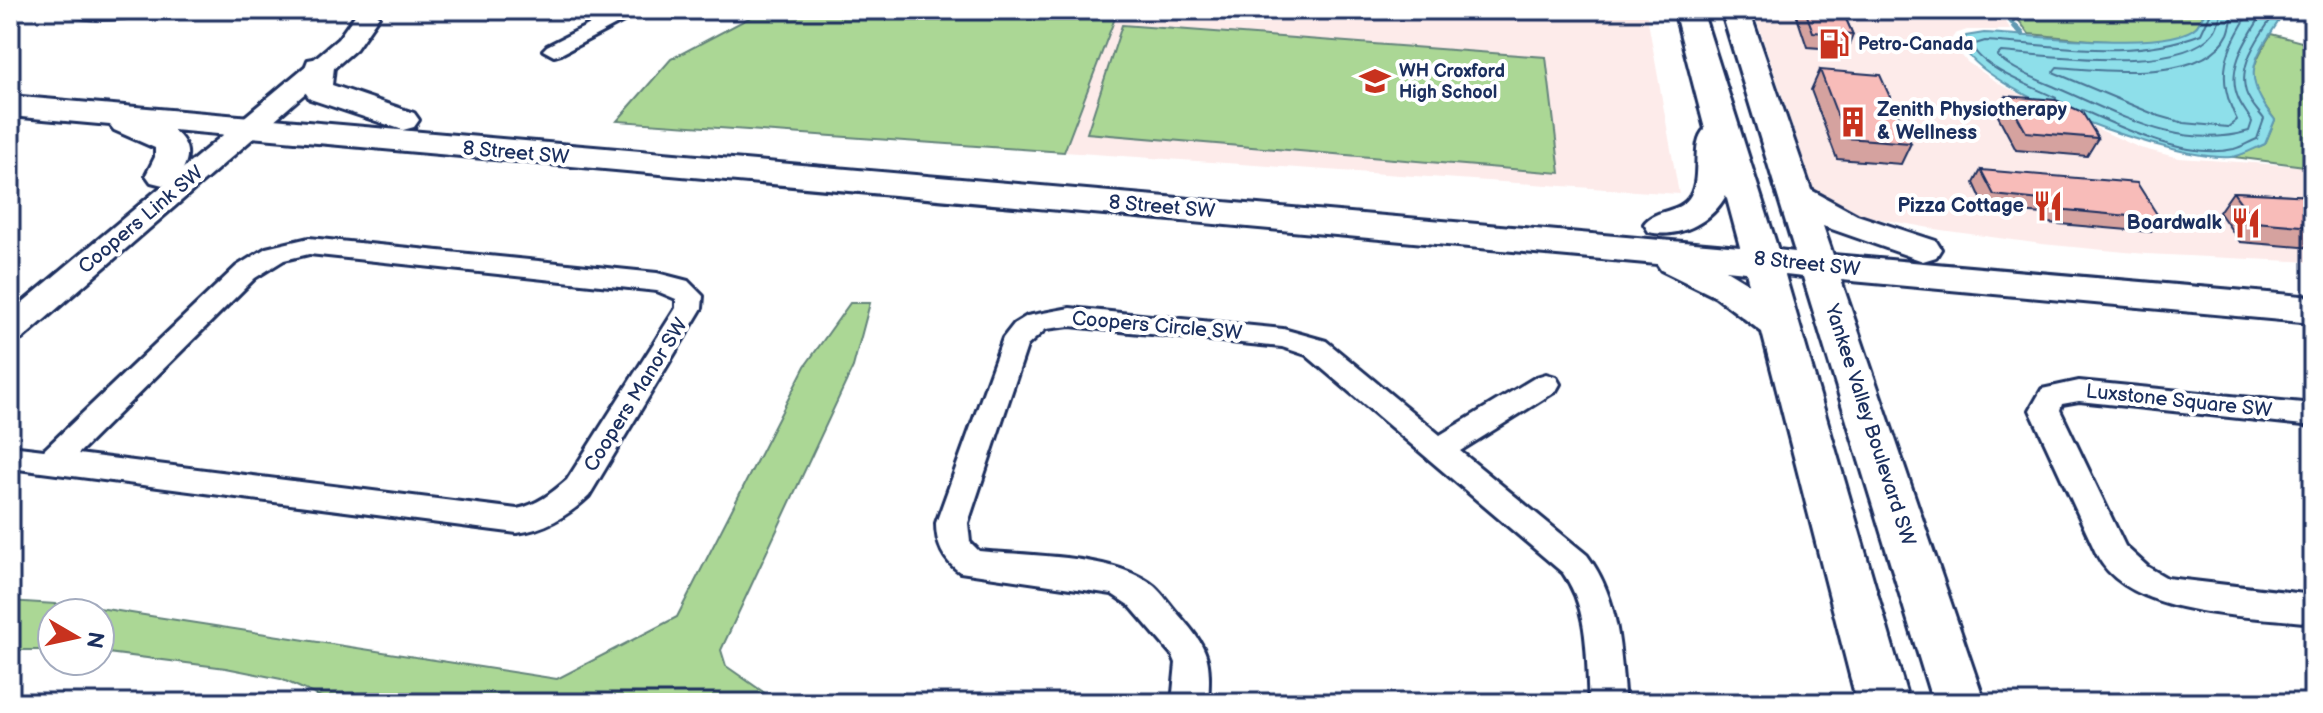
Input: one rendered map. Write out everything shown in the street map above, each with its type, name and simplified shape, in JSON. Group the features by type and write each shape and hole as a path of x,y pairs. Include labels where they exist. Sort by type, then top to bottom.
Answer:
{"main road":[{"path":"1688,10 1758,246 1883,703"},
{"name":"Yankee Valley Boulevard SW","path":"1735,10 1959,703"},
{"path":"319,67 315,83 321,92 403,120"},
{"name":"8 Street SW","path":"10,83 247,117 1629,247 1758,246 1920,262 2313,310"},
{"name":"8 Street SW","path":"10,106 98,114 403,120 1662,224 1758,246"},
{"path":"1662,224 1697,211 1712,187 1716,112"},
{"path":"98,114 161,137 171,145 172,157 163,175"},
{"path":"1795,196 1920,262"},
{"path":"1629,247 1719,280 1751,300 1778,325"},
{"path":"1842,339 1865,291 1920,262"},
{"name":"8 Street SW","path":"1920,262 2313,284"}],"street":[{"path":"74,10 116,13 135,10"},
{"path":"554,50 634,10"},
{"path":"247,117 319,67 355,35 370,13"},
{"path":"247,117 335,34 370,13"},
{"name":"Coopers Link SW","path":"10,303 163,175 247,117"},
{"name":"Coopers Link SW","path":"10,331 247,117"},
{"name":"Coopers Manor SW","path":"10,457 517,521 536,519 558,507 578,488 682,322 689,308 690,296 679,287 657,282 309,246 291,247 260,260 246,272 51,462"},
{"name":"Coopers Circle SW","path":"1190,703 1193,663 1186,647 1142,596 1122,584 1102,578 972,563 959,555 952,541 952,523 1013,345 1020,333 1032,323 1050,317 1070,317 1302,342 1328,356 1575,564 1589,580 1596,599 1607,703"},
{"path":"1439,450 1546,384"},
{"name":"Luxstone Square SW","path":"2313,415 2079,391 2052,396 2045,410 2113,555 2145,584 2164,591 2313,609"}],"shaded area":[{"name":"WH Croxford High School","path":"1118,10 1646,10 1679,194 1064,152"},
{"path":"1753,10 1999,10 2011,30 1967,30 1955,34 1950,41 1967,62 2003,86 2140,148 2179,158 2313,167 2313,262 2146,254 2042,244 1847,213 1820,197 1813,187"}],"green space":[{"path":"764,10 1118,10 1064,152 617,121 671,59"},
{"path":"2011,10 2206,10 2196,27 2183,35 2117,41 2029,34"},
{"path":"1122,25 1546,57 1560,173 1087,133"},
{"path":"2271,34 2313,45 2313,167 2234,157 2265,144 2275,120 2259,96 2253,78 2257,59"},
{"path":"850,303 870,303 853,367 721,650 726,666 779,703 334,703 281,679 226,668 116,654 116,611 557,679 677,617 805,366"},
{"path":"10,601 36,603 36,650 10,650"}],"water":[{"path":"2206,10 2286,10 2259,52 2255,64 2256,89 2275,120 2265,144 2231,157 2205,156 2170,148 2084,121 2041,103 2004,83 1977,63 1962,44 1966,36 1984,33 2096,40 2158,39 2182,34 2197,26"}],"building":[{"path":"1805,10 1842,10 1853,35 1813,32"},
{"path":"1820,70 1880,75 1911,143 1846,138"},
{"path":"2006,96 2056,100 2082,112 2098,138 2026,132"},
{"path":"1981,170 2137,183 2160,219 2056,209 2051,201 1994,195"},
{"path":"2233,192 2313,196 2313,227 2255,222"}],"waterway":[{"path":"2005,10 2012,22"},
{"path":"2015,26 2022,34"}],"place":[{"name":"Petro-Canada","path":"1834,44"},
{"name":"WH Croxford High School","path":"1375,81"},
{"name":"Zenith Physiotherapy & Wellness","path":"1853,122"},
{"name":"Pizza Cottage","path":"2048,206"},
{"name":"Boardwalk","path":"2246,223"}]}
